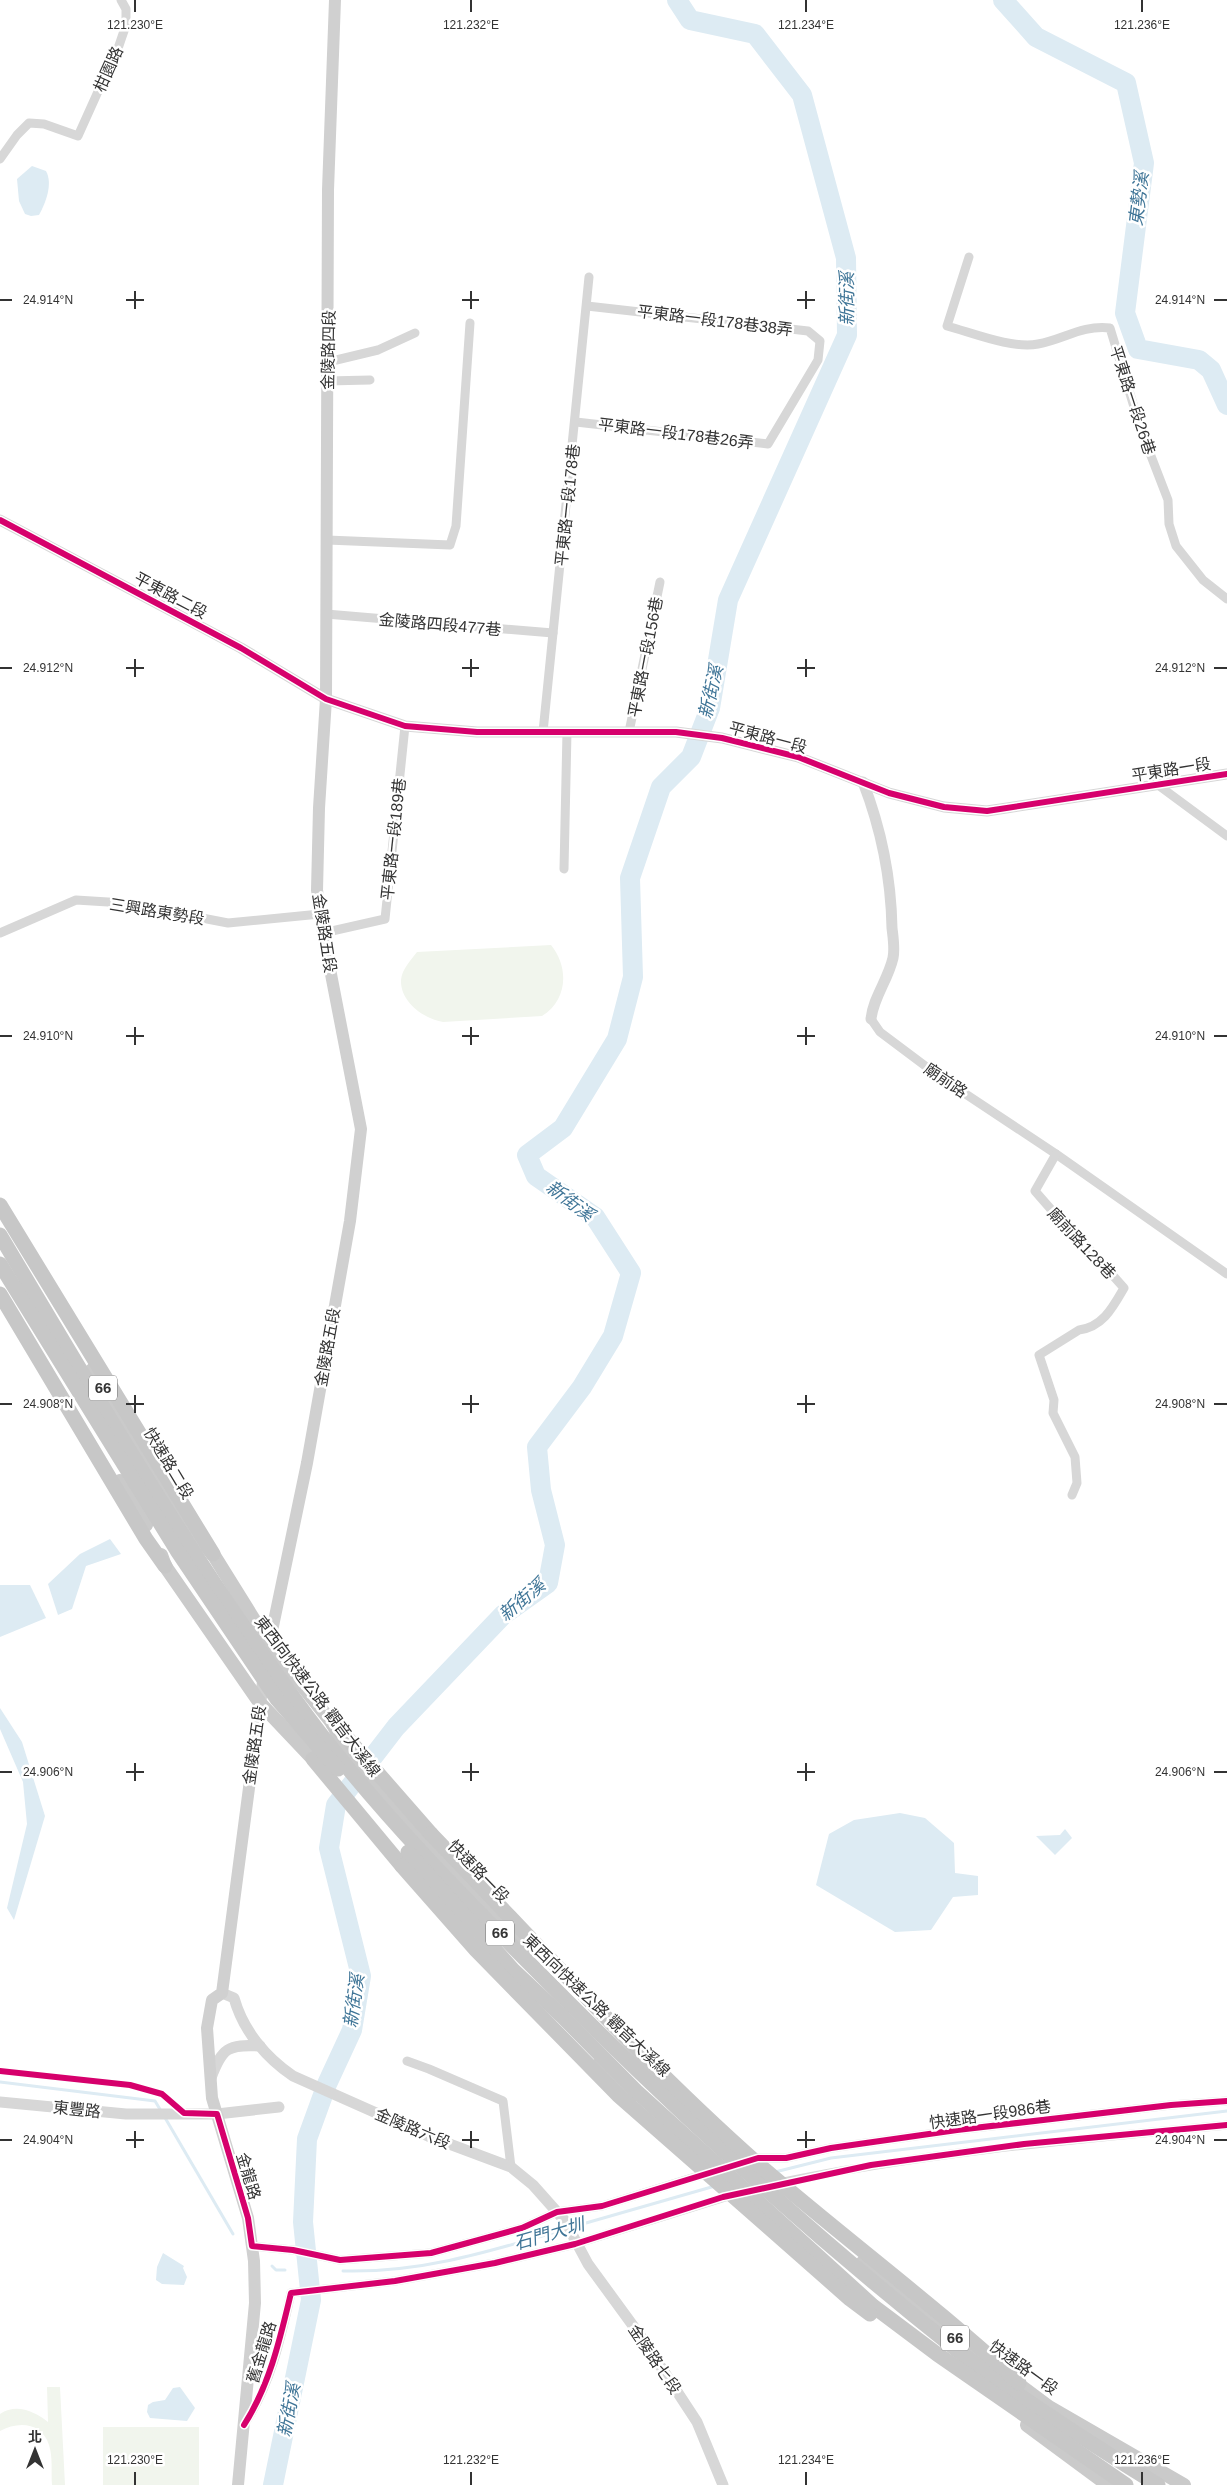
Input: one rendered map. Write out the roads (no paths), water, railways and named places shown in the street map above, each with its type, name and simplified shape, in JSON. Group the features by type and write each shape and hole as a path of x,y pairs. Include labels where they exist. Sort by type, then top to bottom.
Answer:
{"highway":[{"path":"0,1205 213,1554"},
{"name":"東西向快速公路 觀音大溪線","path":"0,1235 131,1456 229,1607 310,1719 398,1828 499,1933 621,2054 827,2244 960,2352 1061,2422 1158,2485"},
{"name":"東西向快速公路 觀音大溪線","path":"0,1264 178,1552 277,1700 513,1970 636,2091 873,2306 1047,2432 1126,2485"},
{"path":"0,1294 146,1540 165,1566"},
{"path":"333,1724 345,1742 371,1773 672,2083 764,2169 971,2338 1061,2422"},
{"path":"321,1765 352,1801 402,1866 476,1950 618,2095 850,2299 947,2372 1047,2432"}],"main road":[{"name":"金陵路四段","path":"326,700 328,190 335,0"},
{"name":"金陵路五段","path":"222,1993 269,1644 307,1462 350,1221 361,1129 323,933 317,890 319,808 326,700"},
{"name":"快速路二段","path":"0,1217 182,1519 213,1554 269,1644"},
{"name":"66","path":"0,1285 147,1526 156,1542 165,1566 260,1703 321,1765"},
{"name":"66","path":"269,1644 333,1724"},
{"name":"快速路一段","path":"371,1773 417,1832 512,1930 750,2162"},
{"name":"66","path":"352,1801 537,2011 865,2306 1108,2485"},
{"name":"金龍路","path":"222,1993 212,2000 207,2028 210,2080 217,2114 248,2218 252,2246 255,2303 238,2485"},
{"name":"66","path":"750,2162 767,2183"},
{"name":"快速路一段","path":"767,2183 966,2346 1050,2407 1184,2485"}],"street":[{"name":"柑園路","path":"0,158 17,135 29,123 44,124 78,136 105,76 112,66 126,25 126,9 121,0"},
{"name":"平東路一段26巷","path":"969,257 947,326 1017,344 1038,344 1094,326 1110,328 1141,430 1168,500 1169,524 1176,546 1204,580 1227,599"},
{"name":"平東路一段178巷","path":"543,732 576,422 589,277"},
{"name":"平東路一段178巷38弄","path":"587,306 808,331 820,341 818,360"},
{"path":"327,540 450,545 456,526 470,323"},
{"path":"328,362 378,350 415,333"},
{"name":"平東路一段178巷26弄","path":"576,422 768,444 818,360"},
{"path":"327,380 370,380"},
{"name":"平東路二段","path":"0,520 242,648 326,700"},
{"name":"平東路一段156巷","path":"629,732 660,582"},
{"name":"金陵路四段477巷","path":"326,614 553,633"},
{"name":"平東路一段","path":"326,700 405,726 477,732 676,732 722,738 798,757 889,793 944,807 987,811 1227,774"},
{"name":"平東路一段189巷","path":"323,933 385,919 405,726"},
{"path":"564,869 567,732"},
{"name":"廟前路","path":"863,782 884,844 891,895 893,957 882,989 872,1008 872,1019 880,1032 940,1077 1056,1154 1227,1274"},
{"path":"1158,785 1227,836"},
{"name":"三興路東勢段","path":"0,933 76,900 124,903 228,923 320,914"},
{"name":"廟前路128巷","path":"1056,1154 1035,1191 1076,1238 1084,1242 1124,1288 1105,1318 1086,1329 1079,1330 1039,1355 1054,1400 1053,1413 1075,1457 1077,1483 1072,1494"},
{"path":"222,1993 234,1998 240,2019 260,2046"},
{"path":"210,2080 219,2057 230,2047 242,2044 260,2046"},
{"name":"金陵路六段","path":"260,2046 273,2062 293,2076 428,2136 511,2167 533,2185 559,2215"},
{"path":"407,2061 429,2068 503,2101 511,2167"},
{"name":"快速路一段986巷","path":"252,2246 293,2250 340,2260 377,2259 451,2249 559,2215 602,2206 750,2162 786,2158 831,2148 957,2130 1171,2105 1227,2101"},
{"name":"東豐路","path":"0,2102 126,2114 217,2114"},
{"path":"217,2114 279,2107"},
{"path":"575,2241 767,2183 786,2182 872,2165 1024,2144 1227,2125"},
{"name":"金陵路七段","path":"559,2215 697,2422 723,2485"},
{"name":"舊金龍路","path":"244,2425 260,2400 281,2336 292,2293 395,2281 496,2263 575,2241"}],"waterway":[{"name":"新街溪","path":"273,2485 311,2300 303,2222 307,2139 327,2084 352,2030 361,1976 329,1848 336,1805 396,1727 503,1615 548,1583 555,1545 541,1490 537,1447 582,1387 613,1336 631,1273 595,1217 536,1176 527,1155 563,1128 617,1039 633,977 630,878 661,787 691,757 710,708 728,600 847,335 846,258 802,95 755,34 690,20 677,0"},
{"name":"東勢溪","path":"1003,0 1036,37 1126,83 1144,163 1125,313 1138,349 1199,360 1211,370 1227,405"},
{"name":"石門大圳","path":"0,2082 155,2101 161,2111"},
{"name":"石門大圳","path":"775,2172 831,2158 1227,2111"},
{"name":"石門大圳","path":"164,2116 233,2234"},
{"name":"石門大圳","path":"572,2227 715,2186"},
{"name":"石門大圳","path":"343,2271 401,2268 456,2259 566,2229"},
{"name":"石門大圳","path":"272,2266 276,2270 285,2270"}]}
